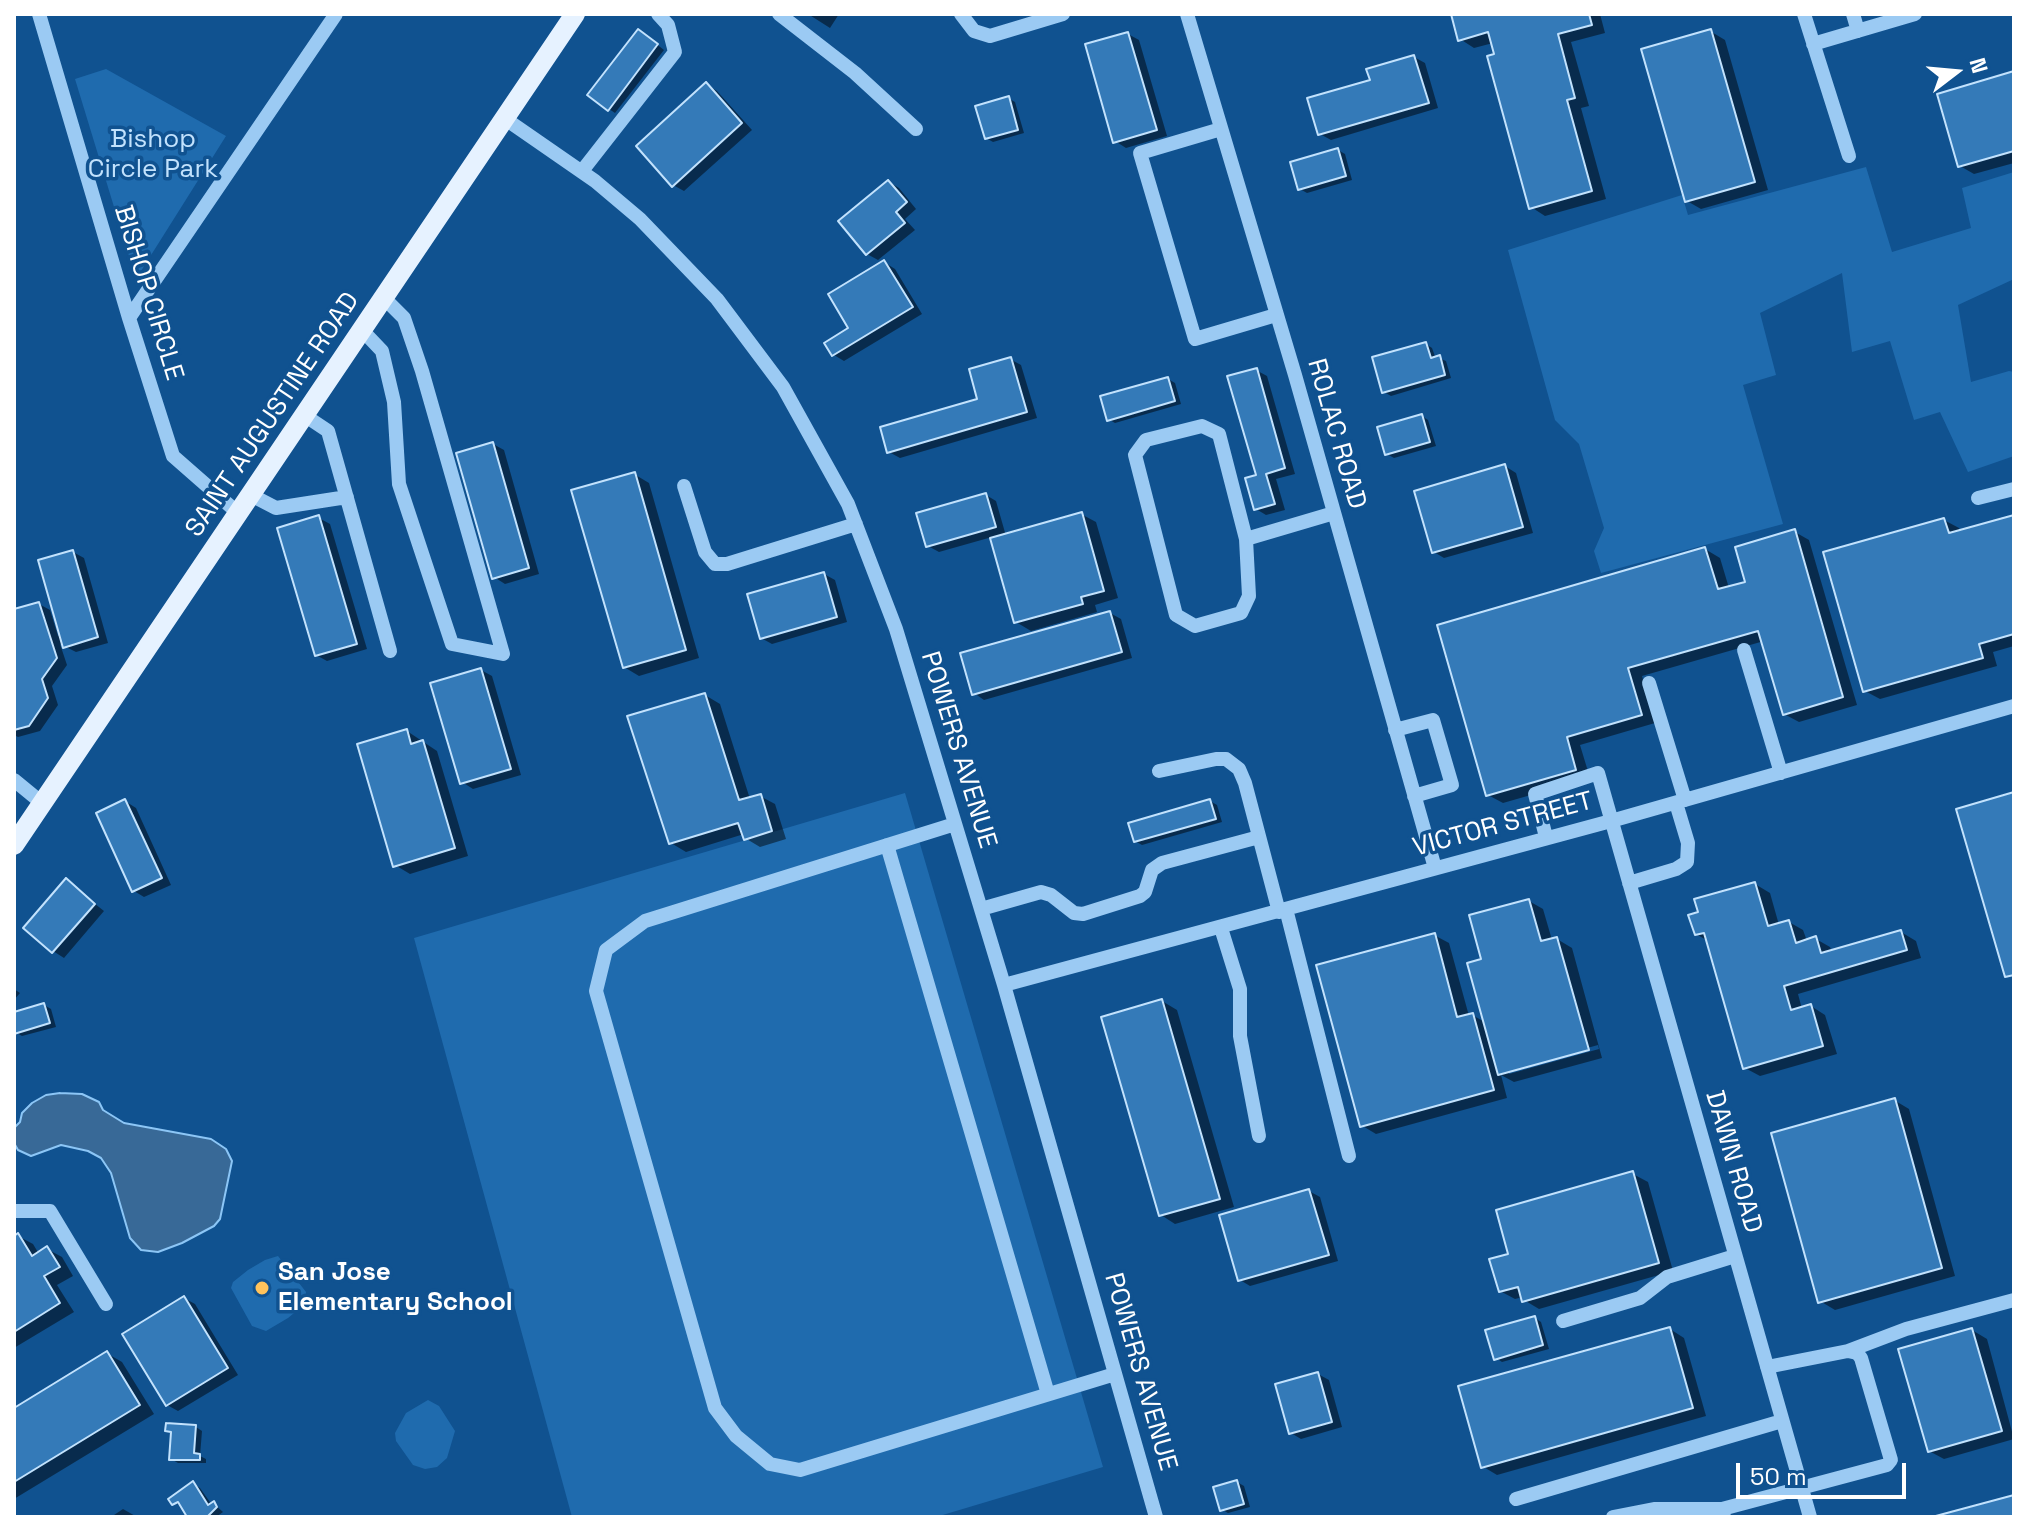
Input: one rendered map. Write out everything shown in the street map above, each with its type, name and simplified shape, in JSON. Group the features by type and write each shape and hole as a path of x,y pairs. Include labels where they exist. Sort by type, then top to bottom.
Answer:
{"main road":[{"name":"SAINT AUGUSTINE ROAD","path":"14,845 575,14"}],"street":[{"name":"BISHOP CIRCLE","path":"39,14 173,456 238,513"},
{"path":"129,318 336,14"},
{"path":"582,171 675,52 668,25 658,14"},
{"path":"779,14 855,73 916,129"},
{"path":"961,14 974,31 990,36 1063,14"},
{"name":"ROLAC ROAD","path":"1187,14 1435,868"},
{"path":"1804,14 1849,156"},
{"path":"1853,14 1858,31"},
{"path":"1813,44 1915,14"},
{"name":"POWERS AVENUE","path":"504,118 582,171 640,219 717,299 783,387 833,475 856,524 896,629 1004,985 1156,1517"},
{"path":"1221,129 1140,153 1195,339 1276,315"},
{"path":"362,330 382,351 394,402 399,484 452,644 503,654 422,371 404,318 383,297"},
{"path":"304,415 328,431 390,651"},
{"path":"1202,426 1219,434 1246,539 1249,596 1241,613 1195,626 1176,615 1135,455 1146,440 1202,426"},
{"path":"684,486 705,552 715,564 727,564 856,524"},
{"path":"1978,498 2014,489"},
{"path":"251,495 276,508 347,497"},
{"path":"1246,539 1334,513"},
{"path":"1744,650 1781,773"},
{"path":"1629,883 1676,869 1687,862 1688,843 1680,801 1649,683"},
{"name":"VICTOR STREET","path":"1004,985 1611,821 2014,706"},
{"path":"1395,730 1433,720 1452,785 1414,796"},
{"path":"1159,771 1216,759 1233,762 1239,769 1283,910 1349,1156"},
{"name":"DAWN ROAD","path":"1546,837 1535,794 1598,773 1810,1517"},
{"path":"14,780 42,803"},
{"path":"955,824 645,921 606,950 596,991 715,1408 736,1436 770,1464 800,1470 1115,1374"},
{"path":"981,909 1041,892 1051,895 1074,913 1083,914 1140,896 1145,892 1152,870 1162,863 1259,837"},
{"path":"887,845 1048,1394"},
{"path":"1221,928 1240,989 1240,1036 1259,1136"},
{"path":"14,1211 50,1211 106,1304"},
{"path":"1563,1321 1640,1298 1667,1277 1735,1256"},
{"path":"1767,1367 1848,1351 1906,1329 2014,1300"},
{"path":"1613,1517 1646,1510 1723,1513 1801,1487 1887,1465 1891,1460 1861,1358 1857,1353 1848,1351"},
{"path":"1516,1499 1782,1421"}],"green space":[{"name":"Bishop Circle Park","path":"106,69 226,136 136,279 75,79"},
{"path":"1866,167 1892,252 1971,228 1962,188 2014,172 2014,279 1958,305 1971,382 2014,372 2014,456 1968,472 1940,412 1914,420 1890,341 1852,352 1842,273 1760,313 1776,375 1743,385 1783,524 1601,573 1594,551 1604,528 1579,444 1555,420 1508,250 1682,195 1688,215"},
{"path":"905,793 1103,1467 936,1517 572,1517 414,938"},
{"path":"278,1256 306,1292 305,1304 266,1331 252,1326 231,1288 233,1282 248,1270"},
{"path":"428,1400 439,1406 455,1431 447,1458 437,1467 425,1469 413,1465 396,1441 395,1433 406,1413"}],"shaded area":[{"path":"82,1094 99,1102 103,1110 124,1123 211,1139 226,1149 232,1161 220,1219 214,1226 182,1243 158,1252 141,1250 130,1238 111,1173 101,1158 88,1151 61,1145 31,1156 18,1150 14,1143 14,1128 20,1122 22,1113 46,1095"}],"building":[{"path":"1451,14 1589,14 1592,25 1558,34 1575,98 1567,100 1592,191 1529,209 1487,56 1494,54 1488,32 1458,41"},
{"path":"638,29 658,44 608,111 587,95"},
{"path":"1711,29 1755,182 1685,202 1641,49"},
{"path":"1128,32 1157,130 1113,143 1085,44"},
{"path":"1414,55 1429,103 1318,135 1307,98 1370,80 1366,69"},
{"path":"2014,71 2014,151 1958,167 1937,94"},
{"path":"706,82 742,123 672,187 636,146"},
{"path":"1009,96 1018,130 985,139 975,106"},
{"path":"1338,148 1346,176 1298,190 1290,162"},
{"path":"888,180 907,202 896,212 905,223 866,255 838,221"},
{"path":"884,260 913,307 832,356 824,343 848,328 828,294"},
{"path":"1426,342 1431,358 1440,355 1445,375 1382,393 1372,357"},
{"path":"1011,357 1027,412 887,453 880,427 977,399 969,369"},
{"path":"1257,368 1285,468 1266,474 1275,504 1254,510 1245,478 1256,475 1227,376"},
{"path":"1168,377 1175,401 1107,421 1100,396"},
{"path":"1422,414 1430,442 1385,455 1377,427"},
{"path":"493,442 529,568 492,579 456,453"},
{"path":"1505,464 1523,527 1432,553 1414,491"},
{"path":"635,472 686,650 623,668 571,490"},
{"path":"986,493 996,527 926,547 916,513"},
{"path":"1082,512 1104,591 1081,597 1083,604 1014,623 990,538"},
{"path":"319,515 357,644 315,656 277,528"},
{"path":"2014,515 2014,634 1979,644 1983,658 1863,692 1823,552 1944,518 1949,533"},
{"path":"1795,529 1843,697 1783,715 1758,631 1628,668 1642,715 1567,737 1576,770 1486,796 1437,625 1705,547 1718,589 1745,582 1735,547"},
{"path":"73,550 98,637 63,648 38,560"},
{"path":"824,572 837,617 760,639 747,594"},
{"path":"39,602 57,658 42,679 48,698 29,726 14,730 14,609"},
{"path":"1110,611 1122,652 972,695 960,653"},
{"path":"481,668 511,769 460,784 430,683"},
{"path":"705,693 739,800 761,794 772,831 744,840 738,823 669,844 627,716"},
{"path":"407,729 411,744 423,740 455,848 393,867 357,744"},
{"path":"2014,792 2014,975 2005,977 1956,809"},
{"path":"125,799 162,878 132,892 96,813"},
{"path":"1210,799 1216,819 1134,842 1128,823"},
{"path":"66,878 95,904 52,953 23,928"},
{"path":"1755,882 1768,926 1789,920 1796,943 1816,936 1821,953 1901,930 1907,950 1784,986 1791,1010 1811,1004 1823,1046 1743,1069 1704,933 1695,935 1688,915 1698,912 1694,899"},
{"path":"1529,899 1541,941 1557,937 1589,1050 1498,1075 1467,963 1481,959 1469,915"},
{"path":"1435,933 1457,1017 1473,1013 1494,1090 1360,1127 1316,965"},
{"path":"1162,999 1220,1199 1159,1216 1101,1017"},
{"path":"44,1003 50,1023 14,1034 14,1012"},
{"path":"1895,1098 1942,1268 1818,1303 1771,1133"},
{"path":"1633,1171 1659,1263 1522,1302 1518,1287 1499,1292 1489,1259 1508,1254 1496,1210"},
{"path":"1309,1189 1329,1255 1238,1281 1219,1215"},
{"path":"18,1233 32,1256 47,1246 60,1267 44,1276 60,1303 14,1332 14,1236"},
{"path":"184,1296 228,1368 166,1406 122,1334"},
{"path":"1535,1316 1543,1345 1494,1360 1485,1330"},
{"path":"1670,1327 1693,1408 1481,1468 1458,1386"},
{"path":"1972,1328 2002,1431 1928,1452 1898,1349"},
{"path":"107,1351 140,1405 14,1482 14,1408"},
{"path":"1318,1372 1332,1422 1289,1434 1275,1384"},
{"path":"166,1423 196,1425 194,1453 200,1454 200,1460 169,1460 171,1432 165,1431"},
{"path":"1237,1480 1244,1504 1220,1511 1213,1487"},
{"path":"193,1481 208,1505 214,1501 217,1507 207,1517 187,1517 178,1502 172,1505 168,1499"},
{"path":"2014,1495 2014,1517 1932,1517"}],"place":[{"name":"San Jose Elementary School","path":"262,1288"}]}
